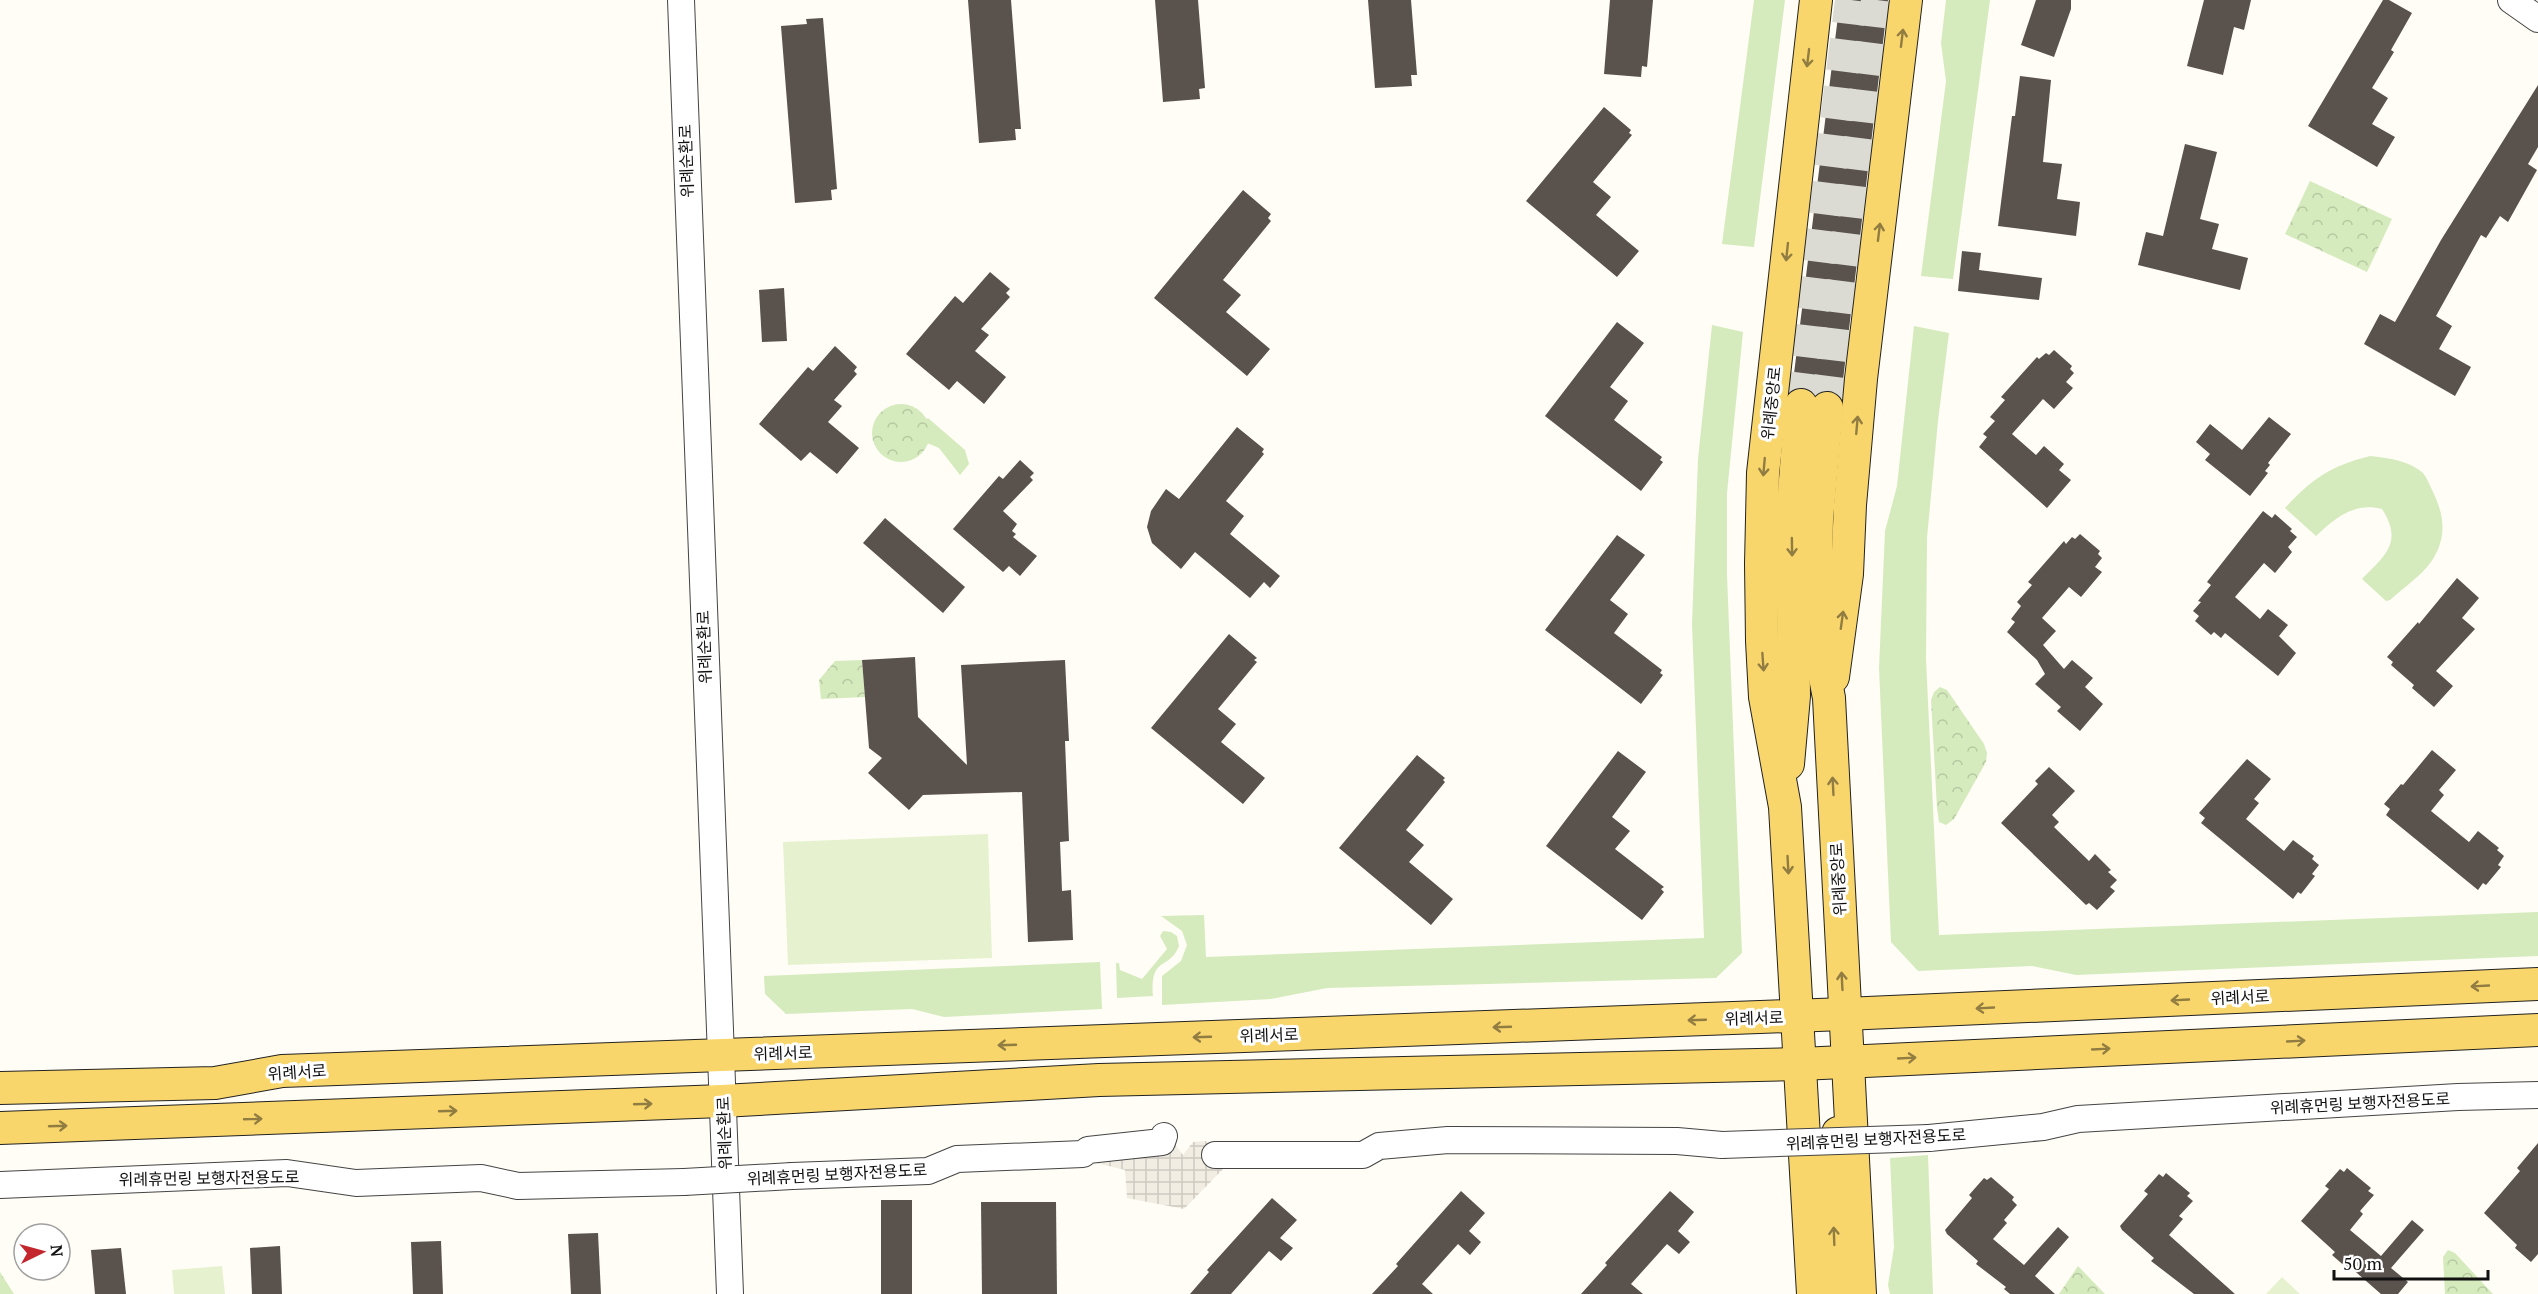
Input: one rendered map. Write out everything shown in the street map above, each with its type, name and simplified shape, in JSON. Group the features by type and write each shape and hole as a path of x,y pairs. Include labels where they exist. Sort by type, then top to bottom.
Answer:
{"main road":[{"name":"위례중앙로","path":"1813,1294 1785,807 1766,697 1762,641 1763,484 1816,0"},
{"name":"위례중앙로","path":"1829,698 1847,574 1850,505 1861,379 1906,0"},
{"name":"위례중앙로","path":"1785,807 1794,696 1792,518 1814,406 1817,519 1815,625 1829,698 1860,1294"},
{"name":"위례서로","path":"0,1088 214,1083 282,1071 1797,1016 2538,984"},
{"path":"0,1128 722,1101 1099,1080 1800,1064 2538,1030"},
{"name":"위례중앙로","path":"1836,1294 1832,1182 1848,1060"},
{"name":"위례중앙로","path":"1793,1294 1787,1177 1800,1064"}],"street":[{"name":"위례순환로","path":"681,0 691,327 730,1294"},
{"path":"2511,0 2538,19"},
{"name":"위례휴먼링 보행자전용도로","path":"1215,1155 1363,1155 1379,1146 1448,1140 1677,1141 1722,1145 1929,1138 2043,1127 2078,1119 2458,1097 2538,1095"},
{"name":"위례휴먼링 보행자전용도로","path":"0,1185 287,1173 356,1183 481,1178 518,1186 684,1182 928,1171 957,1159 1083,1154 1088,1150 1162,1142 1164,1136"}],"green space":[{"path":"1754,0 1785,0 1754,247 1722,244"},
{"path":"1946,0 1990,0 1953,279 1921,276 1946,81 1941,43"},
{"path":"2310,181 2392,219 2367,272 2285,234"},
{"path":"1712,325 1743,332 1727,493 1727,575 1742,953 1716,978 1327,988 1271,999 1162,1005 1162,976 1181,961 1187,945 1182,931 1161,916 1204,915 1206,957 1704,938 1692,624 1698,459"},
{"path":"1914,326 1949,333 1927,538 1926,659 1939,935 2538,912 2538,956 2076,975 2032,966 1918,971 1891,942 1879,668 1885,531 1897,486"},
{"path":"901,404 917,409 925,417 930,433 925,449 917,457 901,462 885,457 877,449 872,433 877,417 885,409"},
{"path":"928,418 965,450 969,464 960,475 939,448 927,443 929,428 926,419"},
{"path":"2370,456 2404,462 2422,472 2437,501 2442,519 2440,544 2431,562 2412,582 2386,601 2362,579 2384,556 2391,540 2391,531 2382,509 2363,508 2346,513 2316,536 2285,508 2313,481 2344,464"},
{"path":"862,660 865,697 821,699 819,680 835,661"},
{"path":"1940,687 1947,690 1984,744 1987,753 1986,762 1954,819 1946,825 1939,822 1937,808 1931,700 1934,692"},
{"path":"988,834 992,958 788,965 783,842"},
{"path":"1163,931 1177,936 1179,946 1175,954 1154,974 1153,996 1117,998 1116,963 1119,963 1120,970 1142,979 1167,949 1160,936"},
{"path":"1100,962 1102,1009 944,1017 912,1009 786,1014 765,994 764,976"},
{"path":"1928,1155 1933,1294 1890,1294 1888,1285 1894,1247 1890,1158"},
{"path":"2448,1250 2455,1253 2493,1294 2445,1294 2443,1257"},
{"path":"222,1266 225,1294 174,1294 172,1270"},
{"path":"2078,1266 2105,1294 2059,1294"},
{"path":"0,1272 14,1294 0,1294"},
{"path":"2282,1277 2300,1294 2266,1294"}],"shaded area":[{"path":"1168,1136 1183,1155 1193,1142 1206,1141 1224,1168 1184,1209 1127,1198 1125,1170 1084,1160"}],"building":[{"path":"968,0 1011,0 1021,129 1015,129 1016,140 979,143"},
{"path":"1155,0 1198,0 1205,88 1199,89 1200,99 1163,102"},
{"path":"1368,0 1411,0 1417,75 1411,75 1412,86 1375,88"},
{"path":"1610,0 1653,0 1647,67 1642,66 1641,77 1604,74"},
{"path":"1840,0 1888,0 1841,397 1829,390 1815,395 1803,387 1792,390"},
{"path":"2036,0 2071,0 2071,9 2054,57 2021,45"},
{"path":"2204,0 2251,0 2244,30 2234,27 2223,75 2187,66"},
{"path":"2383,0 2389,0 2412,13 2391,50 2394,52 2372,88 2388,98 2372,124 2395,137 2377,167 2308,126"},
{"path":"823,18 837,189 831,190 832,200 795,203 781,26 807,24 806,19"},
{"path":"2020,76 2051,80 2043,162 2062,164 2057,199 2080,202 2076,236 1998,226 2012,116 2015,116"},
{"path":"2538,85 2538,147 2528,164 2537,170 2508,222 2500,216 2486,238 2481,235 2436,316 2452,326 2439,349 2471,367 2455,396 2364,344 2380,314 2395,322 2441,240"},
{"path":"1604,107 1631,130 1629,133 1632,135 1593,182 1611,197 1596,215 1639,251 1617,277 1526,201"},
{"path":"2185,144 2217,152 2200,219 2219,224 2212,249 2248,258 2240,290 2138,265 2146,232 2163,236"},
{"path":"1243,190 1271,214 1268,218 1271,221 1223,280 1241,295 1226,312 1270,349 1247,376 1154,298"},
{"path":"1962,251 1981,253 1979,270 2042,278 2039,300 1958,291"},
{"path":"990,272 1010,289 1006,293 1010,297 981,329 989,335 975,351 1006,377 984,404 957,381 949,390 906,354 955,296 963,303"},
{"path":"784,288 787,341 762,342 759,290"},
{"path":"1617,322 1644,343 1610,387 1628,401 1614,420 1662,457 1660,460 1663,462 1641,491 1545,416"},
{"path":"835,346 857,367 854,371 857,374 834,400 842,406 828,422 859,448 837,474 810,452 801,461 759,424 808,367 813,371"},
{"path":"2054,350 2072,366 2070,369 2074,373 2066,382 2073,388 2054,409 2043,399 2012,434 2036,455 2044,446 2064,464 2059,470 2071,480 2047,508 1979,447 1987,437 1983,434 1995,421 1990,417 2005,400 2001,397 2037,357 2039,359 2046,353 2049,355"},
{"path":"2269,417 2291,434 2268,463 2270,465 2265,471 2268,473 2250,496 2205,460 2210,454 2196,442 2210,424 2242,450"},
{"path":"1237,427 1264,449 1262,452 1264,454 1226,501 1244,516 1230,534 1280,576 1270,588 1264,582 1250,598 1195,552 1181,569 1152,543 1147,527 1151,511 1166,489 1179,499"},
{"path":"1020,460 1034,473 1030,477 1033,480 1003,511 1017,524 1012,531 1016,534 1013,537 1037,556 1020,576 1009,566 1003,572 953,529 999,476 1003,479"},
{"path":"2263,511 2272,518 2275,514 2292,529 2290,531 2297,537 2288,547 2292,552 2275,573 2264,563 2235,597 2260,619 2268,609 2288,625 2279,636 2296,653 2278,676 2225,633 2221,638 2214,632 2211,635 2195,621 2199,616 2193,611 2211,585 2207,582"},
{"path":"885,518 965,587 943,613 863,543"},
{"path":"2080,534 2100,551 2098,554 2102,558 2095,567 2102,572 2081,597 2069,587 2042,618 2056,631 2043,645 2064,669 2072,660 2093,678 2085,687 2103,704 2080,731 2057,711 2061,707 2035,684 2045,674 2037,660 2007,632 2015,622 2011,619 2021,606 2017,602 2032,585 2028,582 2064,541 2066,544 2072,537 2075,539"},
{"path":"1617,535 1645,555 1610,600 1628,614 1614,633 1662,670 1660,673 1663,675 1641,704 1545,630"},
{"path":"2457,578 2479,598 2462,618 2475,629 2436,671 2453,686 2434,707 2412,688 2414,685 2391,665 2393,662 2387,657 2418,622 2419,624"},
{"path":"1229,634 1257,658 1254,660 1257,662 1218,709 1236,724 1221,742 1265,778 1243,804 1151,728"},
{"path":"915,657 918,717 967,765 961,665 1065,660 1069,741 1065,741 1069,841 1060,842 1062,891 1071,890 1073,940 1028,942 1022,792 923,795 909,810 868,773 882,758 869,748 862,660"},
{"path":"2432,750 2456,770 2439,790 2444,795 2431,811 2469,842 2478,831 2499,848 2497,850 2504,856 2498,865 2501,867 2486,885 2483,883 2478,890 2386,815 2390,809 2384,804"},
{"path":"1618,751 1646,772 1612,817 1630,831 1615,849 1664,887 1661,889 1664,892 1642,920 1546,846"},
{"path":"1417,755 1445,778 1443,780 1445,782 1406,830 1424,845 1409,862 1453,899 1431,925 1339,848"},
{"path":"2247,759 2271,779 2254,799 2259,803 2246,819 2284,851 2293,840 2314,856 2312,859 2319,865 2312,874 2315,876 2301,894 2298,892 2293,899 2201,823 2205,818 2199,813"},
{"path":"2049,767 2075,791 2052,815 2059,822 2054,827 2089,861 2095,854 2111,870 2108,872 2117,880 2110,887 2115,891 2097,910 2089,903 2086,905 2001,823 2038,784 2035,781"},
{"path":"2538,1143 2538,1254 2531,1262 2515,1248 2517,1245 2484,1213 2520,1171 2517,1168"},
{"path":"2347,1168 2371,1188 2368,1191 2374,1195 2360,1211 2363,1214 2350,1230 2381,1256 2412,1220 2424,1230 2391,1268 2408,1282 2398,1294 2381,1294 2350,1267 2348,1269 2332,1255 2335,1252 2301,1221 2329,1189 2325,1186 2340,1169 2344,1172"},
{"path":"2166,1173 2190,1193 2187,1196 2193,1201 2179,1216 2183,1219 2169,1235 2235,1294 2194,1294 2151,1261 2154,1258 2122,1230 2120,1226 2148,1194 2144,1191 2159,1174 2163,1177"},
{"path":"1991,1177 2014,1197 2012,1200 2017,1205 2004,1220 2007,1223 1993,1239 2024,1265 2058,1227 2069,1237 2035,1276 2055,1294 2010,1294 2004,1289 2006,1287 1976,1264 1978,1261 1947,1234 1945,1230 1972,1198 1969,1195 1984,1178 1987,1180"},
{"path":"1461,1191 1485,1213 1469,1231 1481,1242 1470,1255 1458,1244 1422,1284 1433,1294 1372,1294 1398,1266 1396,1264"},
{"path":"1670,1191 1694,1212 1678,1231 1690,1242 1679,1254 1667,1244 1631,1284 1643,1294 1581,1294 1607,1265 1605,1263"},
{"path":"1272,1198 1297,1220 1280,1238 1293,1248 1281,1261 1269,1251 1231,1294 1190,1294 1209,1272 1207,1270"},
{"path":"881,1200 912,1200 912,1294 881,1294"},
{"path":"981,1202 1056,1202 1057,1294 982,1294"},
{"path":"598,1233 601,1294 571,1294 568,1234"},
{"path":"441,1241 443,1294 413,1294 411,1242"},
{"path":"280,1246 282,1294 252,1294 250,1248"},
{"path":"121,1248 126,1294 95,1294 91,1250"}],"tunnel":[{"path":"1801,405 1851,0"},
{"path":"1827,408 1877,0"}]}
